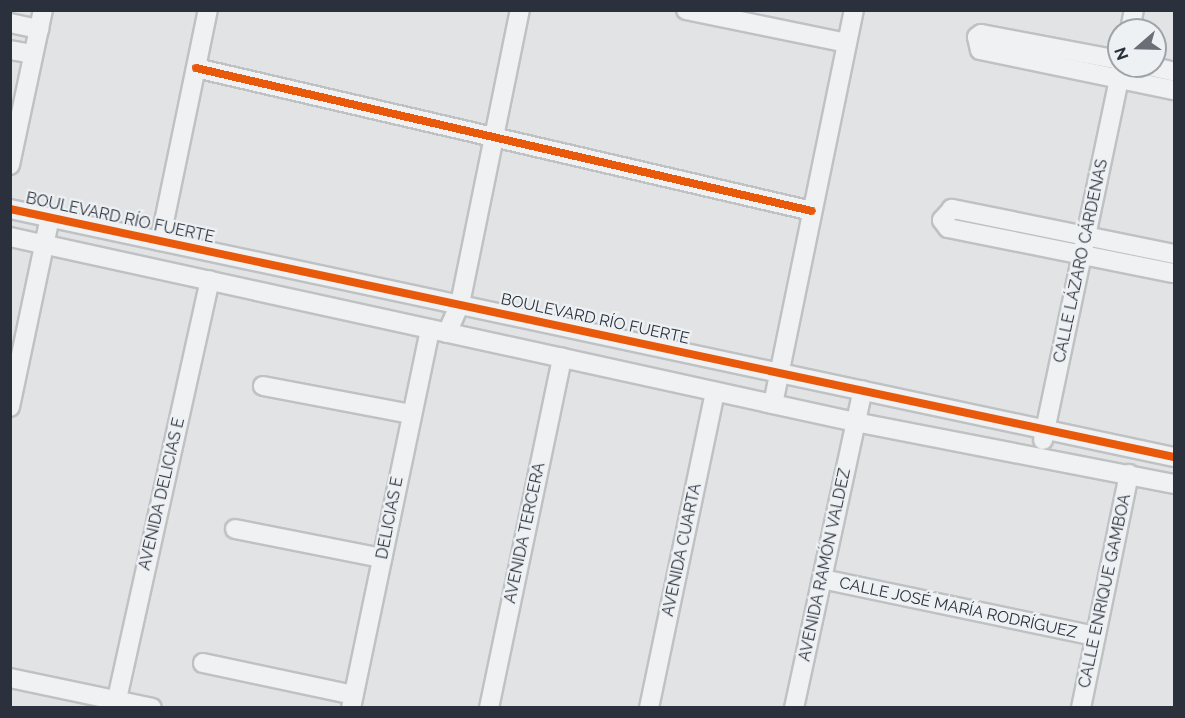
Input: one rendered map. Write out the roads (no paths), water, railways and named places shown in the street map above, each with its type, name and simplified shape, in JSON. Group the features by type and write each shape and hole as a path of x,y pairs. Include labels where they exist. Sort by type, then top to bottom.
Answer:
{"street":[{"path":"10,165 43,10"},
{"path":"160,240 208,10"},
{"name":"DELICIAS E","path":"353,701 411,414 439,331 460,304 520,10"},
{"path":"686,10 847,43"},
{"path":"772,404 854,10"},
{"path":"10,23 39,29"},
{"path":"981,34 1120,68 980,50 977,37 981,34"},
{"path":"10,50 33,54"},
{"path":"196,68 812,211"},
{"name":"CALLE LÁZARO CÁRDENAS","path":"1039,456 1118,78"},
{"path":"1145,78 1174,90"},
{"name":"BOULEVARD RÍO FUERTE","path":"10,209 1174,457"},
{"path":"1174,254 1084,246 948,228 942,220 952,209 1084,246 1174,273"},
{"path":"10,407 50,217"},
{"path":"10,237 855,422 1174,484"},
{"name":"AVENIDA DELICIAS E","path":"115,704 210,280"},
{"name":"AVENIDA TERCERA","path":"489,708 562,358"},
{"path":"263,386 411,414"},
{"name":"AVENIDA RAMÓN VALDEZ","path":"794,708 863,390"},
{"name":"AVENIDA CUARTA","path":"649,708 715,392"},
{"name":"CALLE ENRIQUE GAMBOA","path":"1081,708 1129,474"},
{"path":"235,530 382,558"},
{"name":"CALLE JOSÉ MARÍA RODRÍGUEZ","path":"822,579 1095,636"},
{"path":"203,663 353,701"},
{"path":"10,678 115,704 152,708"}]}
